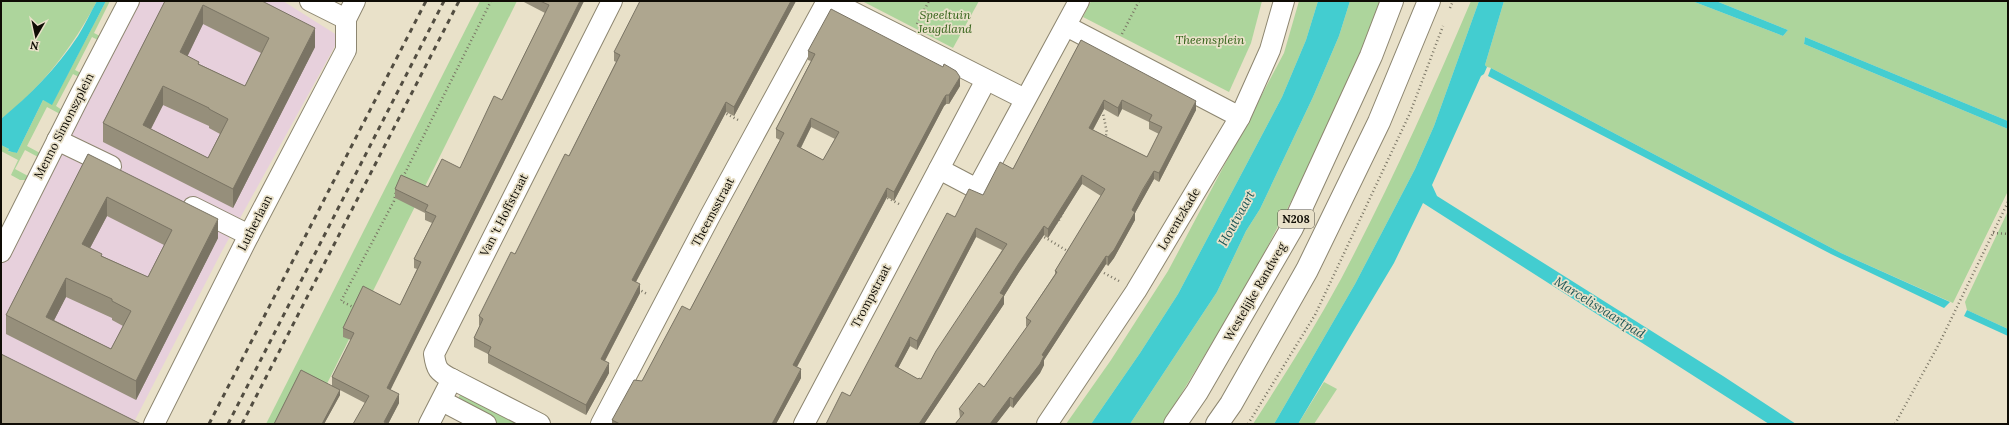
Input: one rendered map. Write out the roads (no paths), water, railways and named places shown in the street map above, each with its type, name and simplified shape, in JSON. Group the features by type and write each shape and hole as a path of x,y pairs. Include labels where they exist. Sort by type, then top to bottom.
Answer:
{"main road":[{"name":"Westelijke Randweg","path":"1175,424 1197,392 1292,228 1371,56 1392,1"},
{"name":"N208","path":"1217,424 1307,270 1379,122 1430,1"}],"street":[{"name":"Menno Simonszplein","path":"1,252 129,1"},
{"path":"310,1 346,20 355,1"},
{"name":"Van 't Hoffstraat","path":"540,424 442,374 436,367 434,354 612,1"},
{"name":"Theemsstraat","path":"601,424 664,303 827,1"},
{"path":"831,1 1025,99"},
{"path":"939,169 977,189 1079,1"},
{"name":"Lorentzkade","path":"1047,424 1136,291 1240,117 1270,50 1284,1"},
{"name":"Lutherlaan","path":"154,424 249,235 346,50 346,20"},
{"path":"1066,26 1240,117"},
{"name":"Trompstraat","path":"804,424 986,80"},
{"path":"57,140 128,175"},
{"path":"178,200 249,235"},
{"path":"429,424 452,379"},
{"path":"442,401 486,424"}],"water":[{"path":"97,1 106,1 52,105 43,100 17,153 8,151 9,149 1,145 1,119 33,91 70,48 83,28"},
{"name":"Houtvaart","path":"1318,1 1350,1 1339,36 1313,97 1260,209 1246,231 1217,292 1130,424 1091,424 1140,353 1178,294 1282,97 1306,40"},
{"name":"Marcelisvaartpad","path":"1479,1 1504,1 1485,65 1487,67 1484,74 1481,76 1432,185 1437,196 1723,376 1796,424 1769,424 1423,203 1394,263 1298,424 1274,424 1355,284 1415,169 1434,126"},
{"path":"1692,1 1716,1 1788,30 1783,36"},
{"path":"1805,37 2008,121 2008,129 1804,44"},
{"path":"1491,68 1841,253 1950,302 1944,308 1831,254 1488,76"},
{"path":"1967,310 2008,329 2008,336 1964,316"}],"railway":[{"path":"209,424 426,1"},
{"path":"228,424 444,1"},
{"path":"242,424 459,1"}],"park label":[{"name":"Speeltuin Jeugdland","path":"945,22"},
{"name":"Theemsplein","path":"1210,40"}]}
